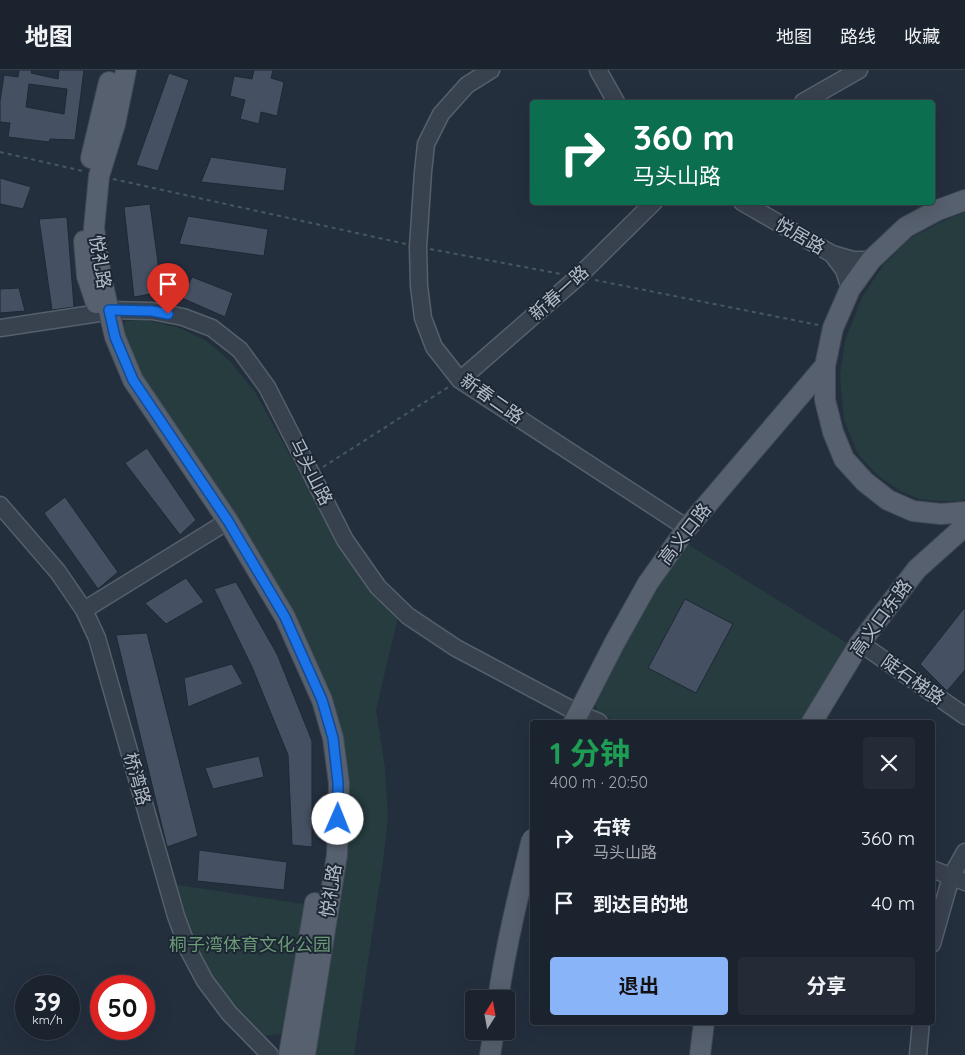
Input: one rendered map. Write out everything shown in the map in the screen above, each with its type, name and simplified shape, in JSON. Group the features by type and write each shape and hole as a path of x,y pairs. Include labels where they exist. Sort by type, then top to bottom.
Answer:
{"main road":[{"path":"106,97 108,70"},
{"name":"悦礼路","path":"112,70 82,228 87,276 104,311 116,365 142,417 204,504 223,524 285,617 322,700 333,738 338,783 337,855 304,1055"},
{"name":"悦礼路","path":"93,174 115,124 126,70"},
{"path":"965,200 938,210 906,228 871,260 850,289 833,328 825,366 825,400 833,432 844,459 865,482 888,500 913,511 941,514 965,512"},
{"name":"高义口路","path":"576,718 648,583 687,528 825,366"},
{"name":"悦礼路","path":"223,524 275,622 311,705 322,743 328,782 324,850 289,1055"},
{"name":"高义口东路","path":"813,720 860,643 917,569 965,526"},
{"path":"499,990 530,847"},
{"path":"700,1055 704,1025"},
{"path":"490,1055 492,1040"}],"street":[{"name":"新春二路","path":"491,70 467,86 448,107 442,114 426,144 422,172 418,247 419,286 423,318 434,347 460,380 687,528"},
{"path":"598,70 615,100"},
{"path":"806,100 859,70"},
{"name":"新春一路","path":"460,380 578,277 651,205"},
{"name":"悦居路","path":"747,205 832,254"},
{"path":"832,254 853,260 871,260"},
{"path":"832,254 844,270 850,289"},
{"name":"马头山路","path":"0,328 104,311 152,311 183,317 212,328 240,350 267,387 346,540 378,587 408,616 456,648 576,718"},
{"name":"桥湾路","path":"0,505 58,572 84,610 96,638 176,916 189,951 205,981 228,1013 270,1055"},
{"path":"84,610 223,524"},
{"name":"陡石梯路","path":"860,643 965,716"},
{"path":"935,936 958,879 965,852"},
{"path":"935,870 958,879"},
{"path":"918,1055 921,1025"}],"path":[{"path":"0,152 418,247 833,328"},
{"path":"312,474 460,380"}],"green space":[{"path":"965,212 965,499 959,501 939,501 919,499 900,491 877,475 858,454 844,420 840,375 845,341 862,297 884,264 911,238"},
{"path":"146,320 180,328 205,340 229,360 255,392 340,546 372,594 398,617 376,710 385,768 388,818 354,1055 314,1055 325,995 322,974 341,857 326,699 145,382 121,328 126,321"},
{"path":"686,543 847,643 802,720 614,720 598,713 594,699 653,587"},
{"name":"桐子湾体育文化公园","path":"171,884 311,905 297,958 281,1034 262,1036 234,1007 196,950"}],"building":[{"path":"19,70 32,70 31,73 58,79 59,70 84,70 75,140 50,139 49,142 8,137 10,123 0,122 0,101 4,75 18,77","holes":["29,84 67,89 64,114 26,107"]},
{"path":"254,70 273,70 271,78 284,82 277,116 261,112 259,124 240,119 245,100 230,96 234,76 252,79"},
{"path":"169,73 189,80 158,171 136,165"},
{"path":"211,157 287,168 284,191 201,182"},
{"path":"0,178 31,187 23,209 0,204"},
{"path":"150,204 162,292 134,297 124,207"},
{"path":"188,216 268,229 264,256 179,244"},
{"path":"67,217 74,307 52,310 39,219"},
{"path":"192,277 233,293 225,317 182,298"},
{"path":"19,288 25,311 0,313 0,289"},
{"path":"147,448 196,520 180,535 125,463"},
{"path":"65,497 118,572 98,589 44,513"},
{"path":"186,578 204,602 166,624 145,603"},
{"path":"236,582 277,654 312,741 312,847 292,845 288,755 252,667 214,589"},
{"path":"685,599 733,624 696,693 648,668"},
{"path":"965,607 965,670 947,691 920,664"},
{"path":"147,633 198,836 167,847 116,635"},
{"path":"232,664 243,684 188,707 184,678"},
{"path":"259,756 264,777 213,789 205,768"},
{"path":"199,850 287,862 284,890 197,881"}],"route":[{"path":"168,314 152,311 109,310 115,337 133,380 228,521 285,617 322,700 333,738 338,783 338,819"}]}
